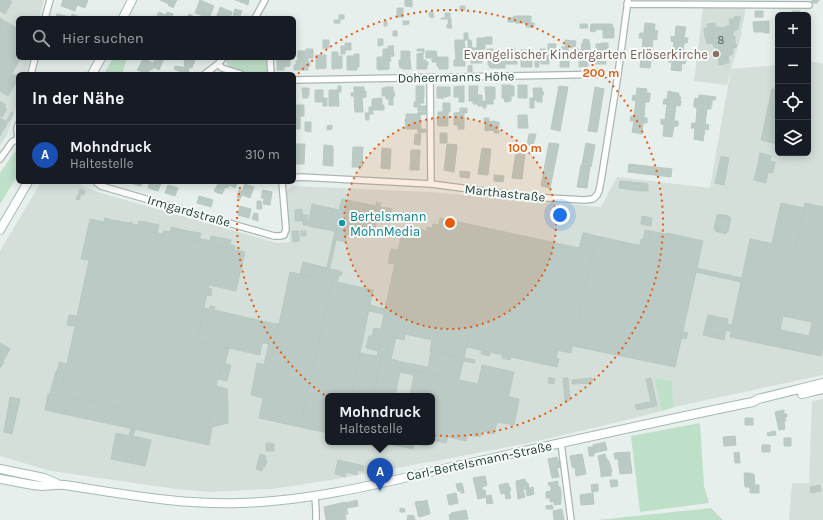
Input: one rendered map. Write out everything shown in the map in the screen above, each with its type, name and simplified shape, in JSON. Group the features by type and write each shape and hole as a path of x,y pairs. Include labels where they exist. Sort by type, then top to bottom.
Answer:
{"main road":[{"path":"124,16 132,0"},
{"path":"93,72 100,60"},
{"path":"0,230 27,184"},
{"name":"Carl-Bertelsmann-Straße","path":"0,469 44,478 59,484 134,496 208,504 315,497 754,402 758,399 823,383"},
{"name":"Carl-Bertelsmann-Straße","path":"754,402 758,404 823,389"},
{"name":"Carl-Bertelsmann-Straße","path":"0,479 43,486 59,484"}],"street":[{"path":"46,16 50,0"},
{"path":"257,16 265,0"},
{"path":"618,74 628,2 809,5"},
{"path":"32,72 34,60"},
{"path":"208,72 221,60"},
{"path":"270,60 271,72"},
{"path":"218,64 222,68 235,72"},
{"name":"Doheermanns Höhe","path":"296,80 618,74"},
{"name":"Marthastraße","path":"296,178 431,184 532,197 584,200 593,199 599,191 618,74"},
{"path":"430,78 431,184"},
{"path":"0,159 12,142 16,140"},
{"name":"Irmgardstraße","path":"98,184 101,186 266,234 280,236 284,235 286,229 282,184"},
{"path":"562,443 571,520"},
{"path":"315,497 316,520"}],"shaded area":[{"path":"0,0 44,0 40,16 16,16 16,60 30,60 26,72 16,72 16,107 7,135 0,146"},
{"name":"Evangelischer Kindergarten Erlöserkirche","path":"703,8 746,8 740,40 727,85 694,81"},
{"path":"811,62 823,64 823,375 674,407 672,381 654,378 662,411 533,442 331,480 272,489 209,492 176,489 51,471 0,456 0,251 40,184 79,184 97,192 277,243 290,242 286,194 288,189 293,186 430,192 601,207 617,177 710,188 731,69 775,65 775,156 811,156"},
{"path":"823,399 823,520 789,520 792,483 809,483 812,401"}],"green space":[{"path":"112,60 126,60 123,72 105,72"},
{"path":"266,60 267,72 244,72 228,65 226,61"},
{"path":"16,150 16,178 0,204 0,173"},
{"path":"654,378 672,381 674,407 662,411"},
{"path":"700,423 704,486 709,503 640,512 631,436"},
{"path":"711,508 723,520 597,520 702,509"}],"building":[{"path":"0,0 9,0 12,2 5,14 0,11"},
{"path":"63,0 79,0 75,11 61,6"},
{"path":"79,0 88,0 86,5 78,2"},
{"path":"160,0 177,0 173,8 168,5 169,4"},
{"path":"200,0 214,6 210,16 203,16 195,13"},
{"path":"236,0 249,0 248,5 241,2"},
{"path":"405,0 412,0 412,3 405,3"},
{"path":"812,0 819,0 817,3 812,3"},
{"path":"78,2 86,5 85,8 77,5"},
{"path":"405,3 412,3 412,7 405,6"},
{"path":"460,6 465,6 465,10 460,10"},
{"path":"220,7 232,12 231,16 219,16 222,8"},
{"path":"220,8 222,8 219,16 217,16"},
{"path":"397,8 403,8 403,17 397,17"},
{"path":"235,9 242,11 240,16 233,15"},
{"path":"755,11 763,11 763,17 755,17"},
{"path":"159,12 168,16 157,16"},
{"path":"167,12 173,14 172,16 166,15"},
{"path":"430,12 433,13 433,18 429,15"},
{"path":"445,13 450,13 450,17 445,17"},
{"path":"339,15 344,15 344,19 339,19"},
{"path":"516,16 526,16 526,23 516,23"},
{"path":"516,16 516,22 513,22 513,17"},
{"path":"526,16 531,16 531,23 526,23"},
{"path":"740,16 738,30 733,32 733,37 735,36 735,42 737,45 733,48 733,54 728,56 729,63 719,65 718,48 715,48 712,43 707,44 704,28 708,28 707,24 715,23 715,27 719,28 730,26 729,19 734,19 734,17"},
{"path":"0,18 4,21 0,28"},
{"path":"441,18 451,18 451,24 449,24 448,19"},
{"path":"508,18 513,18 513,22 508,22"},
{"path":"334,20 340,20 340,23 334,23"},
{"path":"5,21 16,28 16,60 20,60 1,91 0,91 0,28"},
{"path":"384,21 387,21 387,26 384,26"},
{"path":"403,21 409,21 409,24 403,25"},
{"path":"769,21 769,33 754,32 753,22"},
{"path":"526,23 534,23 534,27 526,27"},
{"path":"645,23 655,24 654,34 657,35 657,40 653,39 651,55 655,55 654,60 651,60 650,68 640,67 641,59 637,58 638,53 642,54 643,38 639,38 640,33 644,33"},
{"path":"447,24 451,24 452,28 447,28"},
{"path":"580,24 587,24 588,28 580,28"},
{"path":"591,24 595,24 595,32 590,31"},
{"path":"595,24 600,24 600,28 603,29 595,30"},
{"path":"600,24 612,24 613,28 600,28"},
{"path":"676,26 686,27 684,38 688,38 687,43 684,43 682,58 686,59 685,64 682,63 681,71 671,70 672,62 668,62 669,57 672,57 674,42 671,41 671,36 675,37"},
{"path":"603,28 614,28 614,38 603,38"},
{"path":"654,30 658,31 657,35 654,34"},
{"path":"393,31 397,31 397,36 393,36"},
{"path":"464,33 468,33 468,40 464,40"},
{"path":"485,37 488,37 488,44 485,44"},
{"path":"488,37 492,37 492,44 488,44"},
{"path":"477,38 479,38 479,48 477,48"},
{"path":"479,38 485,38 485,49 479,48"},
{"path":"378,39 383,39 383,45 378,46"},
{"path":"324,40 329,40 329,48 324,48"},
{"path":"455,40 464,40 465,48 455,48"},
{"path":"468,40 471,40 472,48 468,48"},
{"path":"565,40 576,41 575,48 565,47"},
{"path":"583,40 589,40 590,43 590,52 586,53 586,56 588,56 588,66 579,67 579,54 581,52"},
{"path":"345,43 351,43 351,50 345,50"},
{"path":"608,43 608,50 605,50 606,64 596,64 596,44"},
{"path":"548,44 556,44 555,51 548,52"},
{"path":"393,45 394,56 388,57 388,46"},
{"path":"341,46 345,46 345,54 341,54"},
{"path":"465,47 465,66 454,66 454,60 456,60 455,48"},
{"path":"561,47 568,47 569,67 560,67"},
{"path":"471,48 482,48 482,63 471,63"},
{"path":"507,48 515,48 515,60 508,61"},
{"path":"575,48 578,48 578,54 574,54"},
{"path":"306,49 313,49 313,58 298,58 298,51 306,51"},
{"path":"383,49 388,49 388,57 390,57 391,61 389,61 389,69 379,70 377,69 377,57 383,57"},
{"path":"417,49 424,49 424,53 423,51 417,51"},
{"path":"487,49 493,49 493,52 488,52"},
{"path":"540,49 545,49 545,52 540,52"},
{"path":"521,50 533,50 534,59 532,59 532,67 521,67"},
{"path":"401,51 410,51 410,60 401,60"},
{"path":"426,51 432,51 432,58 426,58"},
{"path":"432,51 436,51 437,55 432,55"},
{"path":"332,52 338,52 338,56 342,56 342,68 332,69"},
{"path":"488,52 494,52 494,59 497,59 498,68 490,68 488,65"},
{"path":"515,52 517,52 517,64 515,64"},
{"path":"541,52 549,52 549,64 541,64"},
{"path":"423,53 423,60 417,60 417,54"},
{"path":"354,54 359,54 359,61 354,61"},
{"path":"316,55 326,55 326,68 316,69"},
{"path":"432,55 437,55 436,62 432,62"},
{"path":"347,56 354,56 354,61 347,61"},
{"path":"436,57 448,57 448,69 439,69 437,66"},
{"path":"502,57 507,57 508,61 515,60 515,64 505,64 505,68 498,68 497,59 502,59"},
{"path":"298,58 308,58 310,66 308,66 308,70 298,70 296,61 298,61"},
{"path":"142,60 147,60 155,64 152,70 150,69 149,72 140,69"},
{"path":"155,60 162,63 159,70 153,67"},
{"path":"159,60 164,60 162,63 158,62"},
{"path":"185,60 195,60 194,64 184,63"},
{"path":"277,60 283,60 284,67 277,67"},
{"path":"283,60 290,60 290,66 284,67"},
{"path":"401,60 410,60 411,69 400,68 399,63 402,63"},
{"path":"417,60 426,60 426,62 428,62 427,69 417,69"},
{"path":"347,61 359,61 359,67 357,67 357,70 347,70"},
{"path":"535,61 539,61 539,67 535,67"},
{"path":"185,63 193,64 192,68 184,66"},
{"path":"140,65 140,69 148,72 142,72 137,70"},
{"path":"294,65 298,65 298,70 294,70"},
{"path":"472,65 472,72 468,72 468,66"},
{"path":"175,66 189,68 188,72 181,72 174,69"},
{"path":"277,67 284,67 284,70 277,70"},
{"path":"12,74 16,76 16,82 8,96 1,92"},
{"path":"502,85 511,85 511,98 502,98"},
{"path":"518,85 527,85 527,98 518,98"},
{"path":"338,86 341,86 341,92 338,92"},
{"path":"416,86 424,86 424,98 420,97 420,101 416,102"},
{"path":"464,86 464,102 459,102 459,97 454,97 454,87"},
{"path":"469,86 478,86 477,100 469,101"},
{"path":"511,86 514,86 514,96 511,96"},
{"path":"559,86 568,87 560,131 551,129"},
{"path":"354,87 364,87 364,91 366,91 366,97 362,98 363,112 355,112 354,96 351,96 351,93 354,93"},
{"path":"385,87 393,87 395,96 393,96 393,105 389,105 389,99 386,99"},
{"path":"437,87 447,87 447,97 443,97 443,99 437,98"},
{"path":"447,87 450,87 450,96 447,96"},
{"path":"485,87 495,87 495,99 486,99"},
{"path":"595,87 604,89 597,132 588,131"},
{"path":"302,88 309,88 308,98 303,98"},
{"path":"382,88 385,88 385,96 382,96"},
{"path":"533,88 542,88 542,92 544,92 542,102 537,102 537,100 534,100"},
{"path":"637,88 647,89 646,97 650,97 649,102 645,102 644,118 647,118 647,123 643,123 642,134 632,132 634,121 630,121 631,116 634,116 636,101 632,100 633,95 636,96"},
{"path":"772,89 775,90 775,144 761,140"},
{"path":"315,90 323,90 323,102 315,102"},
{"path":"329,90 338,90 339,106 329,106"},
{"path":"668,91 677,93 677,101 681,101 680,106 676,105 674,121 678,121 678,126 674,126 672,137 663,136 664,125 661,124 661,119 665,120 667,104 663,104 664,99 667,99"},
{"path":"647,93 650,93 650,97 646,97"},
{"path":"677,93 679,93 679,97 681,97 680,101 677,101"},
{"path":"477,95 482,95 482,102 477,102"},
{"path":"699,95 708,96 707,104 711,105 711,109 707,109 705,124 709,125 708,130 705,129 703,141 694,139 695,128 691,128 692,123 696,123 697,108 694,107 694,103 698,103"},
{"path":"708,96 716,97 715,100 708,99"},
{"path":"420,97 423,97 424,103 420,103"},
{"path":"323,98 327,98 327,106 323,106"},
{"path":"382,98 384,110 372,110 372,99"},
{"path":"504,98 511,98 511,101 505,102"},
{"path":"530,98 534,98 534,108 530,108"},
{"path":"695,98 698,99 698,103 694,103"},
{"path":"486,99 493,99 493,104 486,104"},
{"path":"708,99 712,100 712,105 707,104"},
{"path":"473,100 477,100 478,104 473,104"},
{"path":"0,101 6,105 0,115"},
{"path":"420,101 420,105 418,107 414,107 414,102"},
{"path":"483,101 486,101 486,108 483,108"},
{"path":"478,102 483,102 483,106 478,106"},
{"path":"443,103 450,103 450,110 443,110"},
{"path":"296,105 304,105 304,116 300,116 300,118 296,118"},
{"path":"418,106 426,106 426,111 418,111"},
{"path":"369,107 372,107 373,114 369,114"},
{"path":"4,108 7,109 2,117 0,115"},
{"path":"460,108 467,108 467,113 460,113"},
{"path":"443,110 450,110 450,112 443,112"},
{"path":"12,112 13,113 9,121 7,120"},
{"path":"418,112 426,112 426,114 418,115"},
{"path":"438,112 448,112 448,126 438,126"},
{"path":"464,112 464,129 458,129 458,125 454,125 454,113"},
{"path":"365,113 369,113 369,120 366,120"},
{"path":"406,114 420,114 421,129 406,129"},
{"path":"518,115 527,115 528,128 518,128"},
{"path":"0,118 8,122 0,136"},
{"path":"296,118 300,118 300,129 296,129"},
{"path":"484,118 489,118 489,122 484,122"},
{"path":"495,121 495,130 485,131 485,122"},
{"path":"305,122 311,122 311,132 305,131"},
{"path":"495,122 499,122 499,128 496,128"},
{"path":"332,125 332,129 327,130 327,126"},
{"path":"418,129 426,129 426,132 418,133"},
{"path":"494,130 499,130 499,133 494,133"},
{"path":"440,133 447,133 447,143 440,143"},
{"path":"415,134 421,134 420,145 414,144"},
{"path":"529,134 536,134 533,146 527,145"},
{"path":"549,143 559,144 550,188 541,186"},
{"path":"586,143 595,145 591,167 582,165"},
{"path":"296,144 305,144 304,164 296,164"},
{"path":"447,144 457,145 454,172 444,170"},
{"path":"324,145 333,146 333,166 323,165"},
{"path":"353,147 363,147 362,167 352,167"},
{"path":"382,148 391,149 390,169 381,168"},
{"path":"482,148 491,149 488,175 478,174"},
{"path":"411,150 420,150 419,170 410,170"},
{"path":"516,152 525,153 522,179 512,178"},
{"path":"760,153 771,156 770,161 759,159"},
{"path":"721,156 729,158 724,185 715,183"},
{"path":"759,159 775,162 773,173 768,172 766,183 754,180"},
{"path":"629,164 672,169 671,177 628,172"},
{"path":"581,165 590,166 587,188 577,187"},
{"path":"460,171 470,172 469,178 460,177"},
{"path":"494,175 504,176 503,182 494,181"},
{"path":"620,181 642,183 642,191 619,188"},
{"path":"642,183 648,184 648,191 642,191"},
{"path":"149,184 161,184 158,191 148,188"},
{"path":"218,184 223,184 218,193 214,191"},
{"path":"223,184 226,185 222,194 218,193"},
{"path":"226,184 237,184 235,188 229,185 228,188 225,187"},
{"path":"245,184 254,187 251,195 242,191"},
{"path":"168,185 178,188 175,196 165,193"},
{"path":"80,189 85,191 84,195 79,193"},
{"path":"239,190 243,192 240,199 237,197"},
{"path":"263,190 272,192 270,205 263,204 264,198 261,198"},
{"path":"243,192 251,195 250,198 242,195"},
{"path":"78,194 81,195 79,200 76,199"},
{"path":"199,196 210,199 208,206 197,203"},
{"path":"210,199 213,200 211,207 208,206"},
{"name":"Bertelsmann MohnMedia","path":"342,199 376,206 377,201 377,203 380,204 381,202 374,233 367,231 366,234 359,233 358,236 347,234 345,242 337,240 339,232 308,226 312,204 339,210"},
{"path":"257,201 261,201 262,209 257,209"},
{"path":"781,203 804,208 796,248 772,243"},
{"path":"805,203 823,207 823,254 796,248"},
{"path":"240,206 251,209 249,218 238,215"},
{"path":"380,207 392,209 389,222 377,220"},
{"path":"302,209 303,221 295,221 295,210"},
{"path":"254,213 258,214 258,221 252,219"},
{"path":"718,214 729,216 729,218 718,216"},
{"path":"302,215 308,215 307,225 303,225"},
{"path":"717,215 718,216 715,230 714,229"},
{"path":"642,216 652,218 651,226 641,224"},
{"path":"718,216 729,218 726,232 715,230"},
{"path":"105,218 109,219 108,223 104,222"},
{"path":"440,218 593,251 571,353 470,332 464,358 430,351 432,340 405,334 404,340 396,338 397,333 381,329 384,314 369,311 370,305 385,309 398,250 432,258"},
{"path":"729,218 731,218 728,232 726,232"},
{"path":"90,219 108,223 109,220 129,223 132,222 132,224 138,225 138,229 163,234 164,231 170,232 169,236 199,242 200,239 214,241 213,245 245,252 236,291 209,285 208,288 197,341 229,348 225,363 227,364 221,364 216,386 227,389 228,404 217,401 215,412 211,411 207,426 60,395 65,373 57,372 59,362 67,364 75,326 67,325 69,315 77,316 89,260 81,259"},
{"path":"139,221 145,222 143,226 138,225"},
{"path":"145,222 159,225 157,233 138,229 138,225 143,226"},
{"path":"433,224 439,225 432,258 398,250 401,238 412,240 414,232 419,233 420,229 426,231 427,227 432,228"},
{"path":"171,227 193,232 191,236 179,230 177,234 170,232"},
{"path":"179,230 191,236 193,232 201,233 199,242 169,236 170,232 177,234"},
{"path":"645,230 650,231 647,247 640,245 641,239 643,240"},
{"path":"292,231 299,231 299,241 293,242"},
{"path":"301,231 306,231 306,236 301,236"},
{"path":"335,231 338,232 327,280 324,280"},
{"path":"650,231 703,241 675,367 573,346 596,236 647,247"},
{"path":"715,231 726,232 726,234"},
{"path":"583,233 585,233 581,249 579,248"},
{"path":"585,233 596,236 593,251 581,249"},
{"path":"407,235 413,236 412,240 407,239"},
{"path":"211,236 231,240 230,245 235,246 234,250 213,245 214,241 210,241"},
{"path":"750,239 823,254 823,315 814,314 812,322 783,316 780,330 772,328 771,333 732,325"},
{"path":"391,249 398,250 395,264 388,263"},
{"path":"303,262 340,271 339,272 342,272 341,276 339,275 337,282 300,274"},
{"path":"696,268 742,278 741,282 695,272"},
{"path":"290,272 332,281 300,427 259,418 263,398 251,395 257,363 270,366"},
{"path":"332,281 373,290 352,393 325,393 325,432 300,427"},
{"path":"208,288 212,289 211,296 207,295"},
{"path":"210,306 215,307 214,310 271,323 270,330 277,331 276,335 271,334 269,344 262,343 260,355 197,341 204,308 209,309"},
{"path":"814,314 823,315 823,345 821,356 730,337 732,325 771,333 772,328 809,336"},
{"path":"708,315 728,319 727,324 724,323 725,321 710,318 707,333 722,336 723,330 726,330 724,340 703,335"},
{"path":"710,318 725,321 724,323 732,325 731,331 723,330 722,336 707,333"},
{"path":"271,323 279,324 277,335 277,331 270,330"},
{"path":"374,328 391,331 388,347 379,345 378,351 366,348 369,336 372,336"},
{"path":"391,331 397,333 391,359 402,362 396,393 374,393 381,357 385,358"},
{"path":"470,332 558,351 556,358 559,359 557,367 511,357 510,360 502,358 503,355 467,347"},
{"path":"683,332 688,333 686,339 682,338"},
{"path":"271,334 277,335 270,366 264,365"},
{"path":"0,343 10,349 1,367 0,367"},
{"path":"379,345 388,347 385,358 377,356"},
{"path":"431,351 464,358 459,379 427,373"},
{"path":"482,351 490,352 489,356 481,354"},
{"path":"360,353 381,357 374,393 352,393"},
{"path":"465,358 475,360 475,363 464,361"},
{"path":"402,362 428,367 427,373 401,368"},
{"path":"221,364 231,365 227,381 218,379"},
{"path":"482,365 514,372 507,403 518,405 514,425 497,422 494,434 482,431 480,437 468,435 466,441 448,437 446,443 435,441 435,393 411,393 414,375 400,372 401,368 478,384"},
{"path":"56,371 65,373 60,395 50,393"},
{"path":"549,377 555,379 554,384 548,383"},
{"path":"563,378 568,378 570,400 565,401"},
{"path":"592,378 592,383 572,384 572,380"},
{"path":"651,378 657,406 652,407 646,379"},
{"path":"50,393 212,428 209,445 45,410 48,394"},
{"path":"10,397 20,399 12,434 4,432"},
{"path":"509,397 519,399 518,405 507,403"},
{"path":"11,398 19,400 18,406 10,404"},
{"path":"217,401 228,404 228,423 212,427 207,426 211,411 215,412"},
{"path":"649,402 651,407 637,410 635,405"},
{"path":"9,408 17,410 16,415 8,413"},
{"path":"784,410 784,414 787,414 787,417 785,417 786,421 784,421 785,429 779,430 775,412"},
{"path":"745,418 753,418 753,425 745,425"},
{"path":"131,429 135,430 133,436 151,440 145,466 111,459 116,433 129,436"},
{"path":"775,431 776,435 768,436 767,433"},
{"path":"735,436 736,445 724,446 723,437"},
{"path":"784,438 791,438 791,446 784,446"},
{"path":"605,442 607,450 594,453 593,445"},
{"path":"266,443 274,444 274,451 266,451"},
{"path":"399,445 414,445 413,449"},
{"path":"762,445 770,445 770,452 762,452"},
{"path":"588,447 593,447 594,453 589,453"},
{"path":"630,452 630,458 615,459 614,453"},
{"path":"739,452 740,463 735,463 734,453"},
{"path":"589,453 594,453 594,456 589,456"},
{"path":"260,454 266,456 265,460 267,460 262,471 256,469"},
{"path":"582,454 584,463 572,466 570,456"},
{"path":"605,454 610,464 612,472 611,476 605,476 604,472 601,472 598,456"},
{"path":"557,457 558,461 560,461 561,467 550,469 548,459"},
{"path":"630,458 632,473 620,474 618,459"},
{"path":"338,460 364,466 363,471 358,470 357,475 346,472 345,477 335,474"},
{"path":"584,464 586,474 576,476 575,467 573,468 572,466"},
{"path":"557,468 559,477 552,478 550,469"},
{"path":"601,472 604,472 605,476 601,477"},
{"path":"744,473 754,474 755,487 745,487"},
{"path":"485,476 487,485 482,487 482,490 485,490 486,497 478,499 473,478"},
{"path":"525,479 529,488 523,489 525,497 518,499 516,481"},
{"path":"610,480 617,480 618,486 611,487"},
{"path":"558,481 558,485 549,486 548,483"},
{"path":"462,483 463,487 457,488 456,484"},
{"path":"508,483 511,490 509,490 510,492 501,494 499,485"},
{"path":"598,484 598,491 592,492 591,485"},
{"path":"558,485 561,492 561,501 550,502 550,498 546,498 546,492 551,491 551,486"},
{"path":"755,485 759,485 759,493 753,493 753,487 755,487"},
{"path":"820,485 821,491 811,493 810,487"},
{"path":"463,487 464,493 458,491 457,488"},
{"path":"533,487 534,494 531,495 530,488"},
{"path":"750,487 753,487 753,493 750,493"},
{"path":"530,488 531,495 527,496 526,489"},
{"path":"509,492 511,498 506,499 505,493"},
{"path":"456,493 458,503 449,505 447,495"},
{"path":"593,493 594,504 581,505 580,495"},
{"path":"491,495 493,503 487,504 486,496"},
{"path":"357,500 358,506 347,508 345,503"},
{"path":"427,500 430,514 419,517 418,514 427,512 424,501"},
{"path":"424,501 427,512 418,514 415,502"},
{"path":"560,501 561,504 554,505 554,502"},
{"path":"345,502 348,514 345,514 346,520 326,520 324,507"},
{"path":"552,505 553,509 546,509 546,506"},
{"path":"400,508 405,509 405,512 400,512"},
{"path":"562,509 564,520 554,520 553,511"},
{"path":"466,510 468,519 450,520 449,515 452,514 451,513"},
{"path":"408,515 414,516 415,520 407,520"}],"place":[{"name":"Evangelischer Kindergarten Erlöserkirche","path":"716,54"},
{"name":"Bertelsmann MohnMedia","path":"342,223"},
{"name":"Mohndruck","path":"380,491"}]}
